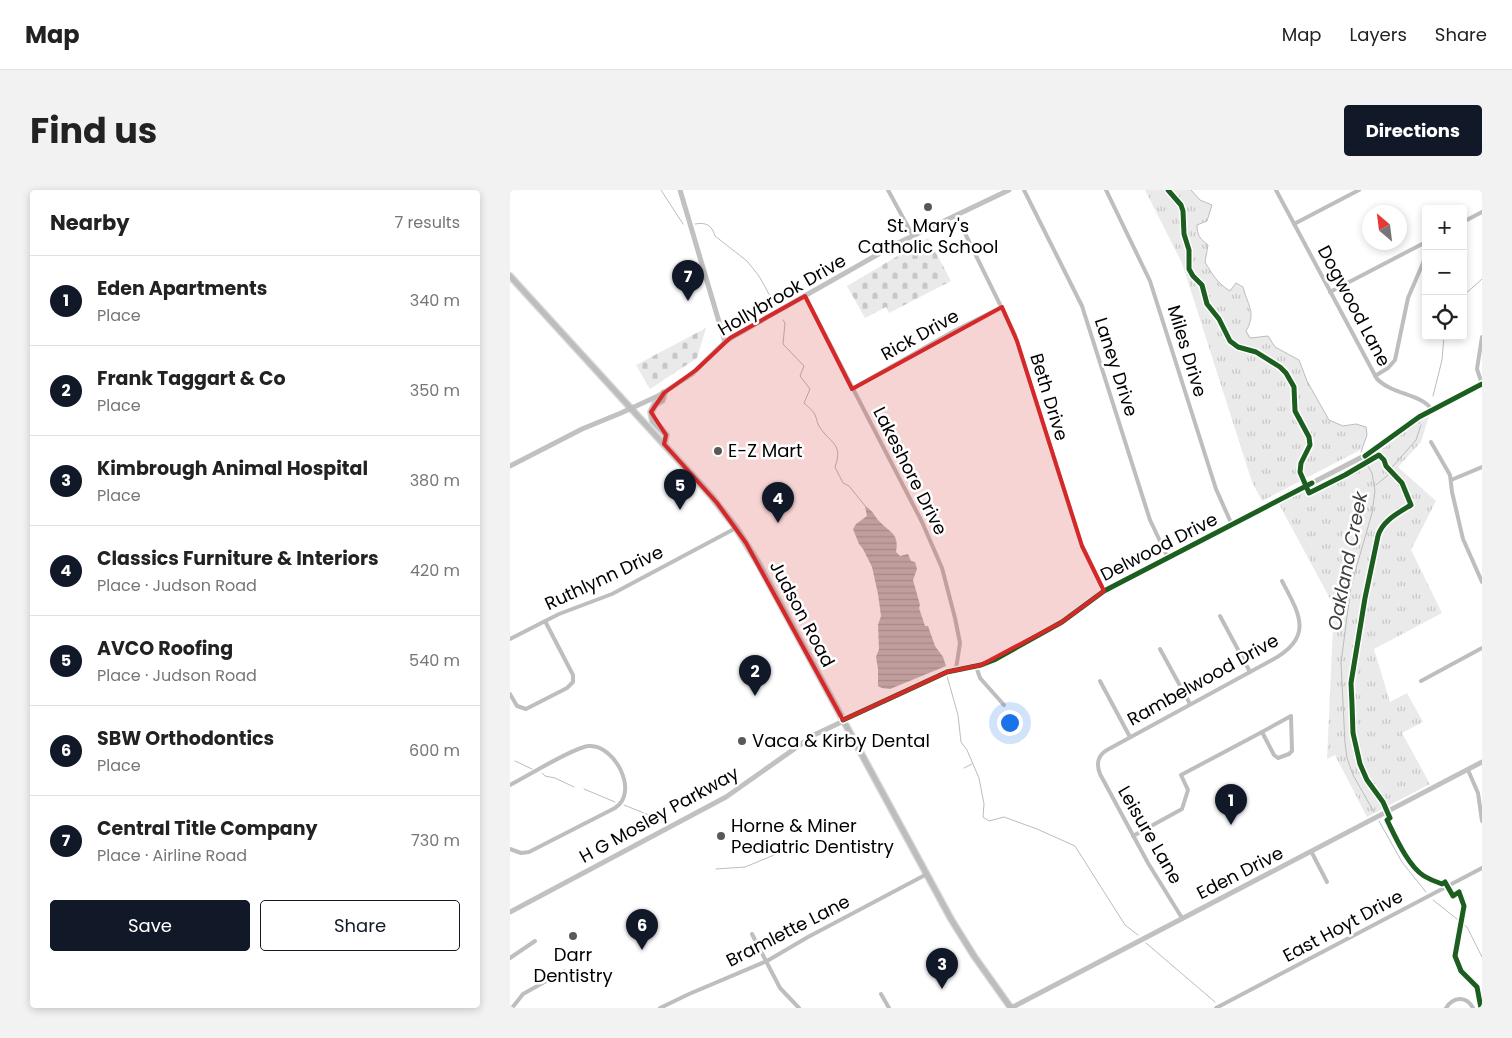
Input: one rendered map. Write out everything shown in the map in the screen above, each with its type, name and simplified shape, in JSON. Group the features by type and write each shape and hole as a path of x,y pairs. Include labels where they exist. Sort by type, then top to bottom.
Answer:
{"main road":[{"name":"Judson Road","path":"510,276 707,491 736,528 758,563 927,874 974,956 1011,1008"},
{"path":"664,393 662,400 655,404 651,412 653,420 666,435 664,444"}],"street":[{"path":"680,190 725,342"},
{"path":"888,190 912,236"},
{"name":"Hollybrook Drive","path":"510,466 582,429 632,409 664,393 696,370 725,342 912,236 1009,190"},
{"name":"Laney Drive","path":"1024,190 1082,306 1150,520 1168,558"},
{"name":"Miles Drive","path":"1106,190 1150,281 1216,489 1232,525"},
{"name":"Dogwood Lane","path":"1276,190 1375,376 1389,388 1423,401 1432,410"},
{"path":"1294,224 1358,190"},
{"path":"1467,220 1482,212"},
{"name":"Beth Drive","path":"956,215 1017,341 1082,546 1104,591"},
{"path":"1330,292 1422,246"},
{"path":"1375,376 1390,367 1396,358 1408,298 1422,265"},
{"name":"Lakeshore Drive","path":"805,296 922,522 939,559 959,636 959,654 956,669"},
{"name":"Rick Drive","path":"852,389 954,331 1002,307"},
{"path":"1482,337 1477,366 1478,376 1482,384"},
{"name":"Delwood Drive","path":"843,720 942,674 994,660 1053,628 1104,591 1364,456 1410,422 1482,384"},
{"path":"1431,442 1449,472 1463,539 1482,582"},
{"path":"1451,480 1482,466"},
{"name":"Ruthlynn Drive","path":"510,639 568,610 608,595 736,528"},
{"name":"Rambelwood Drive","path":"1098,763 1103,752 1285,652 1297,638 1300,624 1298,612 1282,581"},
{"path":"1220,616 1250,672"},
{"path":"510,694 517,706 526,709 567,688 573,682 573,675 545,621"},
{"path":"1421,681 1482,648"},
{"path":"1160,649 1190,704"},
{"path":"976,666 980,678 1004,705"},
{"path":"1100,681 1130,737"},
{"path":"1133,836 1182,809 1188,790 1181,775 1291,716 1292,752 1281,758 1276,757 1262,732"},
{"name":"H G Mosley Parkway","path":"510,912 726,797 756,778 800,743 843,720"},
{"path":"510,785 580,748 593,746 603,749 613,758 624,778 626,788 624,797 618,806 529,852 521,854 510,850"},
{"name":"Eden Drive","path":"1011,1008 1482,762"},
{"name":"Leisure Lane","path":"1098,763 1100,774 1133,836 1182,918"},
{"path":"1468,770 1478,792 1482,821"},
{"path":"1311,851 1327,882"},
{"name":"East Hoyt Drive","path":"1216,1008 1482,868"},
{"name":"Bramlette Lane","path":"660,1008 767,961 927,874"},
{"path":"752,934 782,990 799,1008"},
{"path":"510,958 535,942"},
{"path":"512,1008 522,994 564,971"},
{"path":"881,994 889,1008"},
{"path":"1446,1008 1452,1000 1459,999 1468,1001 1473,1008"}],"highlighted area":[{"path":"805,296 852,389 1002,307 1017,341 1082,546 1104,591 1062,622 981,665 947,672 843,720 746,543 717,503 664,444 666,435 651,412 664,393 696,370 730,338"}],"green space":[{"path":"1145,190 1191,190 1200,200 1212,205 1207,221 1197,225 1200,236 1208,245 1205,262 1222,285 1230,291 1236,283 1243,287 1251,314 1246,331 1250,338 1268,336 1275,347 1299,360 1307,381 1329,420 1343,426 1356,424 1366,427 1367,435 1362,449 1262,501 1252,482 1182,263"},
{"path":"928,238 951,281 889,313 886,307 865,318 847,286"},
{"path":"706,328 697,358 650,389 636,365"},
{"path":"1429,416 1421,442 1398,467 1436,501 1411,550 1442,613 1374,649 1390,702 1407,693 1423,722 1402,733 1430,784 1367,817 1335,755 1327,759 1334,606 1279,504 1371,457"}],"shaded area":[{"path":"865,506 894,535 897,546 896,552 900,556 908,554 911,561 915,562 917,569 913,580 920,605 919,608 925,626 928,626 935,646 943,657 946,666 890,689 878,686 876,657 879,649 878,625 881,616 878,594 872,567 853,529 856,524 867,516"}],"waterway":[{"path":"661,190 683,224"},
{"name":"Oakland Creek","path":"1191,190 1200,200 1212,205 1207,221 1197,225 1200,236 1208,245 1205,262 1222,285 1230,291 1236,283 1243,287 1251,314 1246,331 1250,338 1268,336 1275,347 1299,360 1307,381 1329,420 1343,426 1356,424 1366,427 1367,435 1361,452"},
{"path":"695,224 702,223 708,225 715,236 747,261 759,276 775,305"},
{"path":"1464,295 1482,279"},
{"path":"783,320 785,323 783,344 804,366 800,376 810,389 804,403 816,416 819,426 837,448 838,453 835,467 843,483 849,486 866,507"},
{"path":"1433,396 1442,360 1444,340"},
{"path":"1376,485 1388,475 1393,466 1416,440 1421,425"},
{"name":"Oakland Creek","path":"1365,461 1372,473 1375,491 1372,513 1351,586 1341,663 1347,758 1353,775 1374,812"},
{"path":"947,676 958,715 961,742 967,750 979,778 984,804 983,817 989,821 1004,817 1075,846 1125,925 1138,935"},
{"path":"515,761 532,769"},
{"path":"964,768 972,764"},
{"path":"542,773 545,776 555,778 574,787"},
{"path":"584,789 615,802"},
{"path":"624,805 659,819"},
{"name":"Oakland Creek","path":"1379,821 1402,862 1426,892"},
{"path":"716,869 745,867 784,851"},
{"name":"Oakland Creek","path":"1433,900 1467,927 1482,957"},
{"path":"1146,943 1215,1002"}],"cycle path":[{"path":"1168,190 1181,205 1183,211 1184,234 1189,250 1189,269 1202,285 1207,304 1219,319 1230,341 1238,347 1256,352 1280,367 1294,387 1295,411 1309,437 1310,445 1301,463 1300,472 1309,493 1379,455 1384,460 1386,466 1402,483 1411,505 1387,522 1378,536 1365,598 1351,683 1353,733 1360,764 1367,780 1383,802 1390,818 1387,820 1407,858 1424,876 1442,884 1445,882 1453,896 1459,892 1464,906 1455,956 1461,971 1477,987 1481,1008"},
{"path":"1365,456 1419,417 1482,384"},
{"path":"843,720 947,672 981,665 994,660 1062,622 1104,591 1312,483"}],"place":[{"name":"St. Mary's Catholic School","path":"928,207"},
{"name":"Central Title Company","path":"688,301"},
{"name":"E-Z Mart","path":"718,451"},
{"name":"AVCO Roofing","path":"680,510"},
{"name":"Classics Furniture & Interiors","path":"778,523"},
{"name":"Frank Taggart & Co","path":"755,696"},
{"name":"Vaca & Kirby Dental","path":"742,741"},
{"name":"Eden Apartments","path":"1231,825"},
{"name":"Horne & Miner Pediatric Dentistry","path":"721,836"},
{"name":"Darr Dentistry","path":"573,936"},
{"name":"SBW Orthodontics","path":"642,950"},
{"name":"Kimbrough Animal Hospital","path":"942,989"}]}
